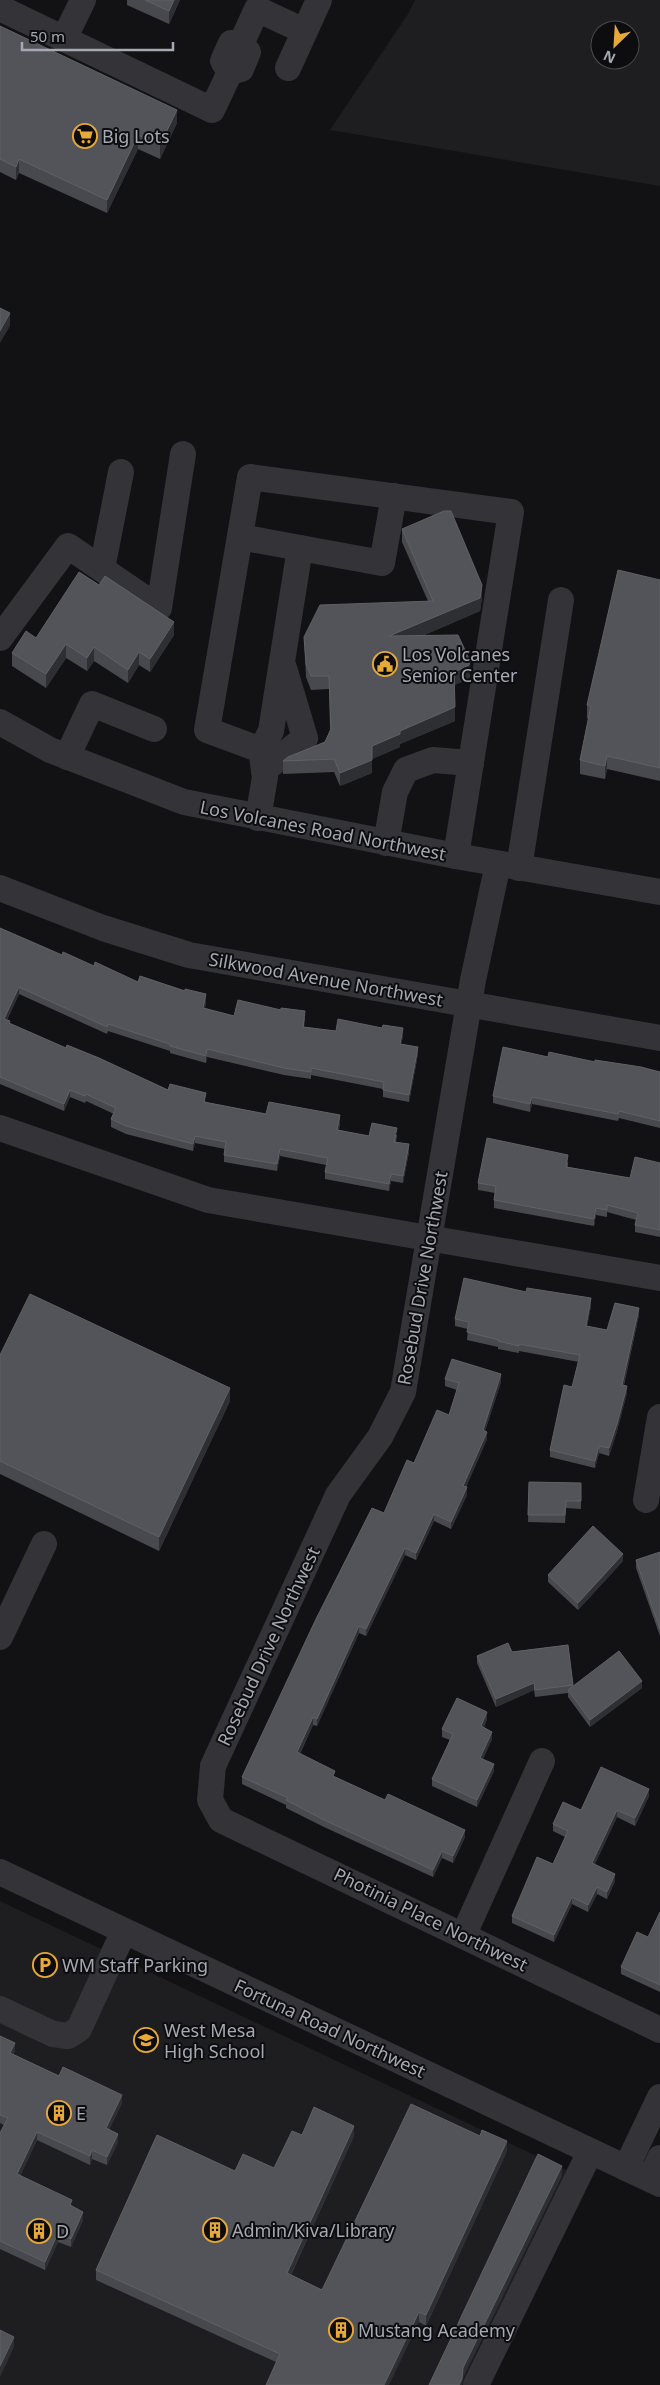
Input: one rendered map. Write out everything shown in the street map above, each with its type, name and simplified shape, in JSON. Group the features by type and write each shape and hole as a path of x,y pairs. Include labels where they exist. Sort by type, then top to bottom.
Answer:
{"street":[{"path":"64,39 83,0"},
{"path":"288,68 319,0"},
{"path":"0,8 212,110 230,72 223,61 231,43 242,44 259,5 304,31"},
{"path":"0,638 68,546 159,608 183,454"},
{"path":"102,569 121,472"},
{"path":"263,760 207,730 250,477 511,512 456,856"},
{"path":"240,538 382,563 394,496"},
{"path":"258,818 265,777 263,760 271,731 300,548"},
{"name":"Rosebud Drive Northwest","path":"210,1800 213,1766 338,1495 380,1437 403,1392 468,1005 508,866 561,600"},
{"path":"263,760 305,738 282,660"},
{"path":"67,757 92,704 154,729"},
{"name":"Los Volcanes Road Northwest","path":"0,722 50,750 184,802 386,843 660,892"},
{"path":"386,843 395,792 406,770 432,760 471,763"},
{"name":"Silkwood Avenue Northwest","path":"0,888 103,928 189,955 660,1038"},
{"path":"0,1128 208,1200 660,1278"},
{"path":"646,1500 660,1417"},
{"path":"0,1637 44,1544"},
{"path":"464,1934 542,1761"},
{"name":"Photinia Place Northwest","path":"210,1800 221,1820 464,1934 660,2030"},
{"name":"Fortuna Road Northwest","path":"0,1872 590,2152 626,2168 657,2174"},
{"path":"0,2009 53,2034 68,2036 79,2028 124,1931"},
{"path":"626,2168 660,2097"},
{"path":"476,2385 590,2152"}],"shaded area":[{"path":"415,0 660,0 660,186 330,130 408,14"},
{"name":"West Mesa High School","path":"0,1901 585,2179 487,2385 0,2385"}],"building":[{"path":"145,0 174,0 169,11"},
{"name":"Big Lots","path":"0,26 177,110 160,145 138,135 107,200 19,159 16,167 0,159"},
{"path":"0,308 10,313 0,331"},
{"name":"Los Volcanes Senior Center","path":"444,511 451,511 482,585 480,598 389,636 458,635 470,661 469,665 454,672 455,707 400,731 400,734 372,746 372,760 340,773 334,759 283,761 288,757 325,742 331,729 329,676 311,676 306,664 304,637 320,605 433,601 402,529"},
{"path":"618,570 660,580 660,768 607,756 605,766 580,760 591,706 587,705"},
{"path":"79,572 99,585 105,576 174,622 150,659 139,652 128,670 94,647 87,658 66,644 46,674 12,653 26,631 36,638"},
{"path":"0,928 62,955 63,952 94,966 95,962 138,982 140,976 185,991 185,989 206,994 203,1008 234,1016 238,1000 281,1010 281,1008 305,1011 303,1027 336,1031 338,1019 382,1028 383,1025 403,1028 400,1044 418,1047 409,1095 383,1090 384,1082 311,1068 311,1072 284,1068 207,1049 206,1056 170,1046 170,1044 108,1024 107,1027 19,987 4,1019 10,1021 9,1023 66,1048 67,1045 99,1058 168,1090 170,1084 206,1093 204,1102 266,1114 269,1102 340,1115 337,1130 369,1136 372,1123 397,1128 394,1142 409,1144 403,1176 391,1174 389,1184 325,1172 328,1158 280,1149 277,1164 224,1155 226,1142 195,1136 193,1144 126,1126 111,1119 116,1108 86,1094 85,1096 70,1090 64,1104 0,1077"},
{"path":"503,1047 548,1057 549,1052 595,1062 595,1060 641,1067 660,1072 660,1121 619,1111 618,1114 532,1097 530,1104 493,1096"},
{"path":"487,1138 568,1155 566,1167 630,1178 635,1157 660,1163 660,1230 635,1225 638,1213 607,1205 607,1210 596,1208 594,1219 494,1200 496,1186 478,1183"},
{"path":"464,1278 526,1292 527,1288 591,1298 586,1326 607,1330 615,1303 639,1308 622,1385 627,1386 617,1424 609,1448 599,1446 595,1461 550,1450 564,1385 572,1387 580,1355 519,1344 519,1346 467,1332 469,1322 455,1319"},
{"path":"30,1294 230,1388 159,1537 0,1461 0,1355"},
{"path":"452,1359 501,1374 483,1430 487,1432 463,1486 467,1487 451,1522 434,1514 416,1553 405,1548 366,1629 359,1626 317,1719 313,1717 297,1752 335,1771 333,1776 385,1800 388,1794 465,1830 453,1856 442,1851 433,1870 324,1820 286,1800 288,1798 242,1777 316,1619 372,1508 384,1513 407,1460 414,1463 437,1410 449,1415 459,1383 445,1379"},
{"path":"529,1482 581,1483 581,1501 566,1501 565,1515 528,1515"},
{"path":"593,1526 623,1554 578,1603 548,1575"},
{"path":"660,1552 660,1629 636,1560"},
{"path":"508,1643 512,1652 568,1645 573,1685 535,1690 534,1683 496,1699 477,1656"},
{"path":"619,1651 642,1681 590,1720 568,1690"},
{"path":"457,1698 487,1712 481,1726 492,1732 480,1758 494,1764 477,1800 432,1779 453,1734 442,1729"},
{"path":"601,1767 649,1789 635,1818 617,1810 592,1863 615,1874 607,1892 597,1887 588,1905 572,1897 554,1935 512,1916 537,1857 553,1864 568,1831 553,1824 563,1802 581,1810"},
{"path":"660,1912 660,1985 621,1967 637,1932 648,1937"},
{"path":"0,2036 15,2043 10,2053 59,2076 63,2067 122,2095 106,2128 118,2134 107,2157 92,2150 90,2156 37,2132 17,2174 72,2200 70,2205 83,2212 71,2239 58,2233 45,2262 0,2241 0,2133 8,2118 0,2115"},
{"path":"411,2104 480,2136 482,2130 507,2141 426,2315 419,2312 384,2385 266,2385 280,2354 96,2270 157,2135 235,2171 243,2154 274,2168 292,2131 302,2135 314,2107 354,2126 287,2273 322,2290"},
{"path":"538,2154 562,2166 463,2368 462,2379 459,2385 429,2385"},
{"path":"0,2330 14,2337 0,2366"}],"place":[{"name":"Big Lots","path":"85,136"},
{"name":"Los Volcanes Senior Center","path":"385,664"},
{"name":"WM Staff Parking","path":"45,1965"},
{"name":"West Mesa High School","path":"146,2040"},
{"name":"E","path":"59,2113"},
{"name":"Admin/Kiva/Library","path":"215,2230"},
{"name":"D","path":"39,2231"},
{"name":"Mustang Academy","path":"341,2330"}]}
